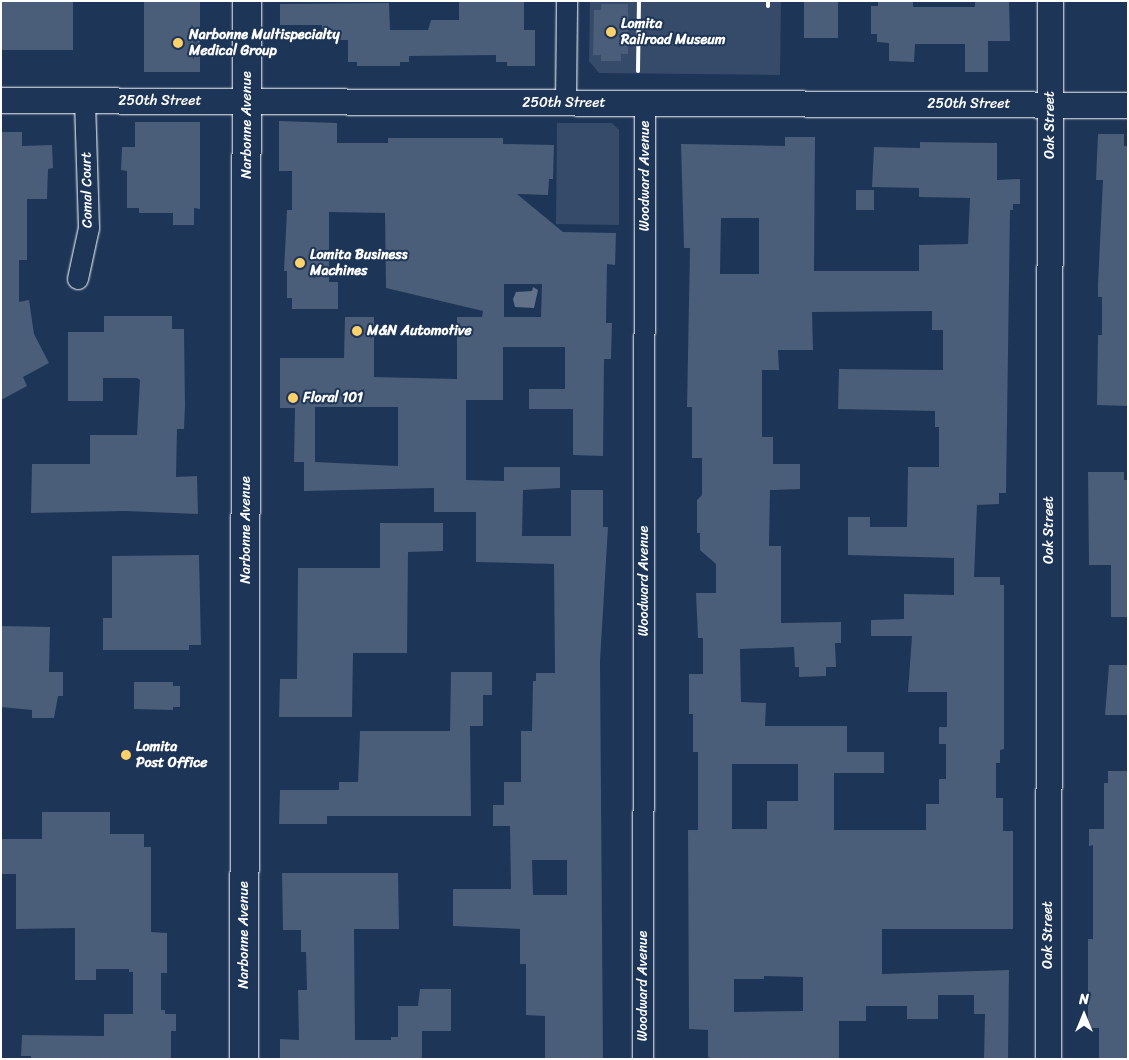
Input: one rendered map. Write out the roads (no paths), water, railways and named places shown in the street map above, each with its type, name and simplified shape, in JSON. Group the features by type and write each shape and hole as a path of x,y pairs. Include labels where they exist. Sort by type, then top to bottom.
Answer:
{"main road":[{"name":"Narbonne Avenue","path":"244,1059 247,1"}],"street":[{"path":"566,103 567,1"},
{"name":"Oak Street","path":"1048,1059 1050,1"},
{"name":"250th Street","path":"1,100 1128,105"},
{"name":"Comal Court","path":"78,278 89,228 85,101"},
{"name":"Woodward Avenue","path":"643,1059 645,103"}],"railway":[{"path":"638,71 639,1"},
{"path":"768,1 768,6"}],"place":[{"name":"Lomita Railroad Museum","path":"611,32"},
{"name":"Narbonne Multispecialty Medical Group","path":"178,43"},
{"name":"Lomita Business Machines","path":"300,263"},
{"name":"M&N Automotive","path":"357,331"},
{"name":"Floral 101","path":"293,398"},
{"name":"Lomita Post Office","path":"126,755"}]}
